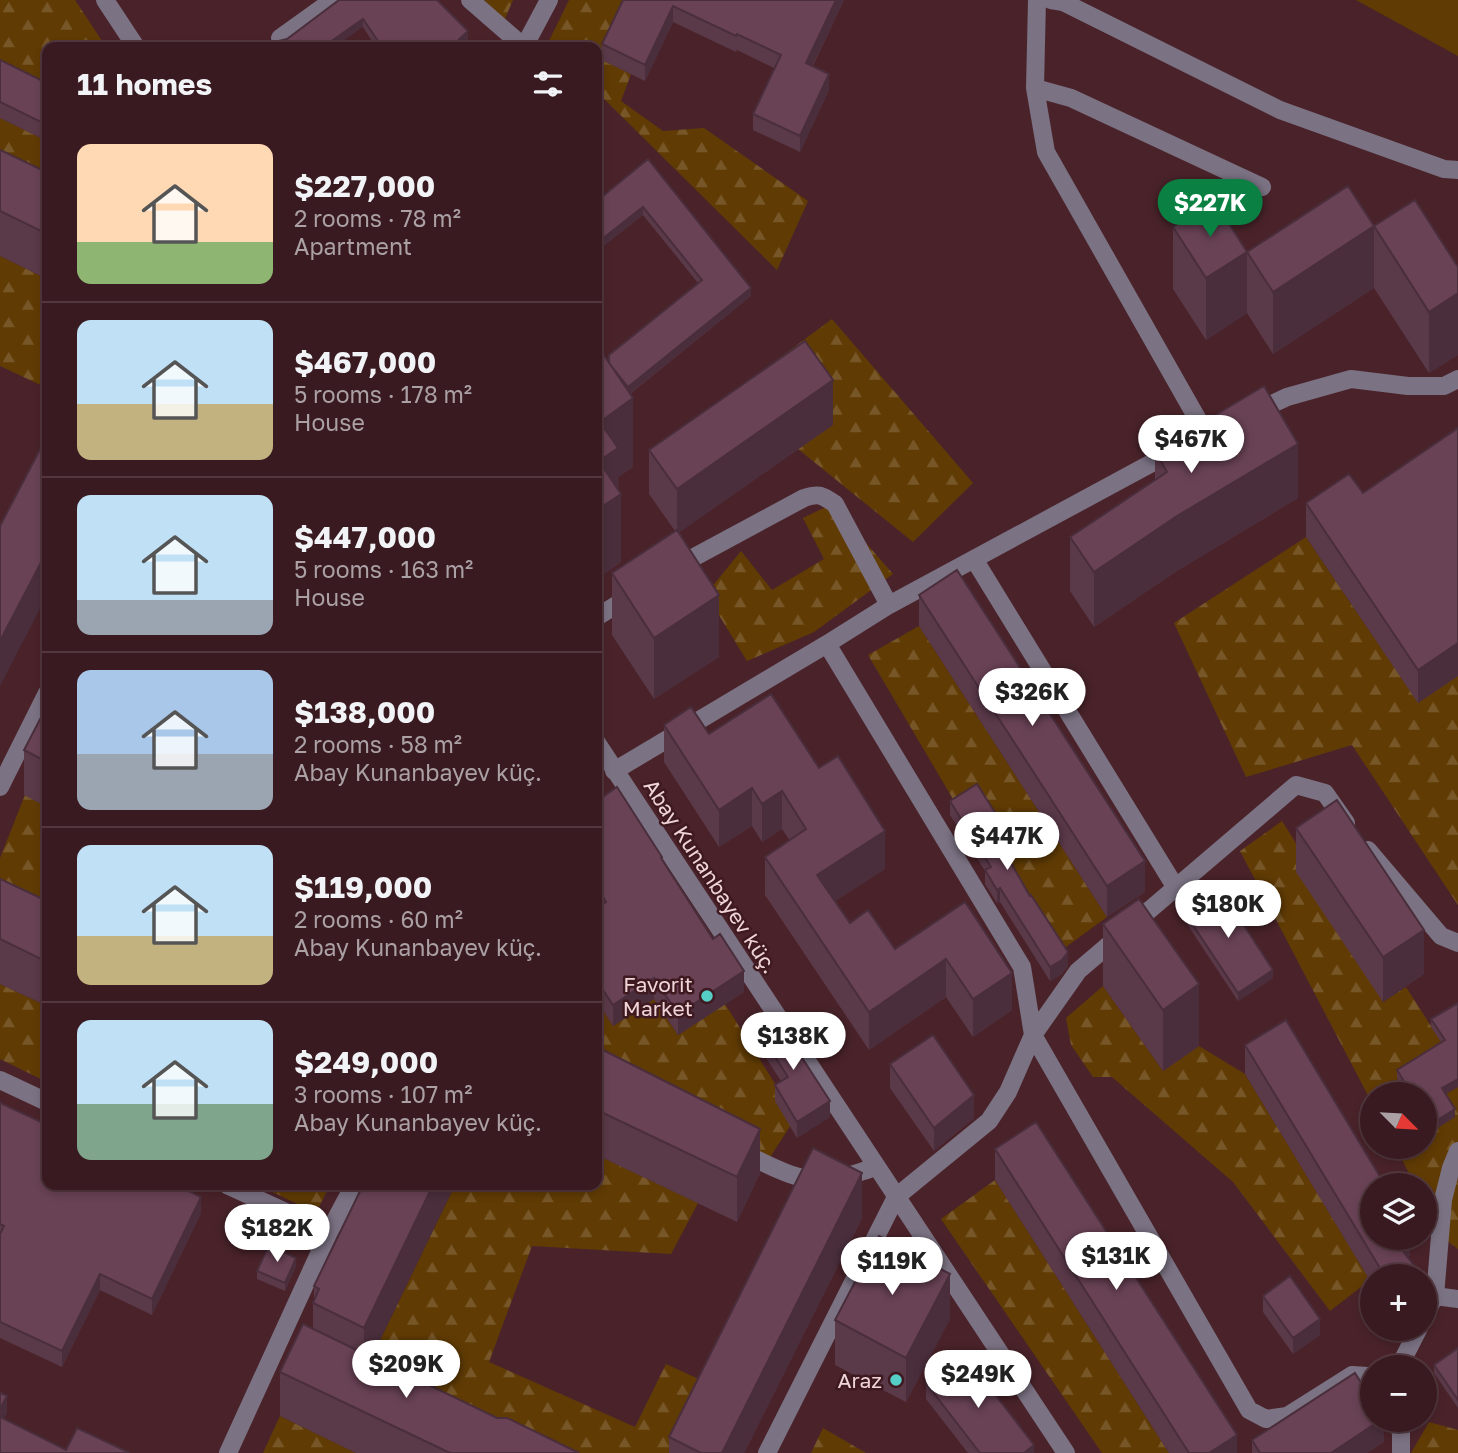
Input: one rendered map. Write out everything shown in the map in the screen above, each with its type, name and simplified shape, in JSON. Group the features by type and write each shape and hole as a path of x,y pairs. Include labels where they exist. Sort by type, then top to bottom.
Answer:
{"street":[{"path":"105,0 133,42"},
{"path":"280,38 332,0"},
{"path":"470,0 518,42"},
{"path":"527,42 549,0"},
{"path":"614,771 890,605 1212,431 1046,152 1035,88 1037,0"},
{"path":"1051,0 1063,2 1280,110 1444,169 1458,170"},
{"path":"1035,88 1070,98 1262,187"},
{"path":"1241,418 1287,397 1351,379 1408,386 1444,386 1458,379"},
{"path":"602,614 702,552 816,494 835,504 890,605"},
{"path":"974,559 1176,888"},
{"path":"827,644 1022,967 1033,1035 1249,1410 1266,1419 1287,1416 1352,1375 1360,1376"},
{"path":"0,787 42,703"},
{"path":"29,729 42,735"},
{"name":"Abay Kunanbayev küç.","path":"602,751 1066,1453"},
{"path":"767,1453 897,1197 989,1121 1008,1092 1033,1035 1078,971 1296,785 1325,793 1348,827 1441,936 1458,943"},
{"path":"0,1080 42,1100"},
{"path":"726,1144 785,1173 812,1179 832,1180 876,1167"},
{"path":"1437,1272 1443,1200 1458,1151"},
{"path":"238,1190 329,1232"},
{"path":"228,1453 284,1347 329,1232 351,1190"},
{"path":"1437,1296 1458,1299"},
{"path":"1400,1432 1401,1453"}],"green space":[{"path":"0,0 75,0 103,42 42,42 42,97 0,76"},
{"path":"484,0 513,0 504,21"},
{"path":"569,0 626,0 602,60 602,42 548,42"},
{"path":"1356,0 1458,0 1458,56"},
{"path":"602,60 631,74 621,101 663,131 704,128 808,201 777,270 602,97"},
{"path":"0,118 42,139 42,210 0,189"},
{"path":"0,256 42,277 42,386 0,366"},
{"path":"832,319 973,483 913,542 798,449 805,386 778,359"},
{"path":"832,504 893,574 814,632 747,661 706,594 741,551 772,590 824,559 803,518"},
{"path":"1306,537 1373,636 1458,676 1458,905 1352,745 1246,777 1174,623"},
{"path":"919,626 1107,917 1048,960 868,655"},
{"path":"25,795 42,804 42,944 0,924 0,858"},
{"path":"1282,821 1309,864 1383,1002 1406,987 1445,1048 1397,1078 1400,1082 1361,1082 1240,851"},
{"path":"0,984 42,1004 42,1080 0,1059"},
{"path":"1103,986 1163,1071 1199,1046 1245,1074 1360,1264 1360,1288 1330,1311 1233,1182 1112,1077 1093,1077 1071,1045 1066,1018"},
{"path":"654,999 678,1035 725,1004 796,1117 765,1165 602,1086 602,1009 613,1026"},
{"path":"1458,1087 1458,1249 1442,1237 1437,1227 1437,1173 1409,1173 1402,1159 1437,1159 1437,1112 1442,1096"},
{"path":"602,1157 698,1203 671,1254 532,1246 489,1362 635,1427 666,1364 716,1387 683,1453 486,1453 371,1359 453,1190 602,1190"},
{"path":"995,1180 1169,1453 1102,1453 941,1219"},
{"path":"268,1190 328,1190 316,1213"},
{"path":"280,1416 356,1453 263,1453"},
{"path":"1437,1424 1458,1430 1458,1453 1411,1453 1423,1432 1437,1432"},
{"path":"823,1428 866,1453 811,1453"}],"building":[{"path":"339,0 437,0 468,31 456,42 379,42 363,19 330,42 278,42 287,39"},
{"path":"623,0 836,0 806,63 829,74 800,136 753,114 781,55 673,6 645,65 602,44"},
{"path":"0,60 42,81 42,123 0,102"},
{"path":"0,150 42,170 42,232 0,211"},
{"path":"648,159 751,288 628,387 609,363 609,355 702,280 643,207 602,239 602,197"},
{"path":"1348,186 1374,226 1273,292 1247,252"},
{"path":"1214,200 1247,252 1206,278 1173,227"},
{"path":"1415,200 1458,267 1458,293 1429,312 1374,226"},
{"path":"805,341 833,380 677,489 649,450"},
{"path":"602,352 633,398 602,421"},
{"path":"1264,386 1298,444 1177,516 1094,572 1070,537 1167,472 1155,451"},
{"path":"602,425 618,448 602,459"},
{"path":"1458,428 1458,643 1418,670 1306,503 1349,474 1363,493"},
{"path":"42,446 42,561 0,641 0,526"},
{"path":"602,466 621,494 602,507"},
{"path":"677,530 719,595 654,638 612,573"},
{"path":"957,570 1145,861 1107,886 919,595"},
{"path":"771,694 819,768 838,756 885,831 817,875 850,923 868,910 895,949 965,902 1012,973 973,999 946,959 869,1012 765,857 806,829 782,791 762,804 752,788 719,810 664,725 691,707 709,734"},
{"path":"42,716 42,759 24,750"},
{"path":"977,784 1006,830 996,837 1030,896 1068,952 1062,960 1050,967 1000,888 997,890 985,870 991,867 950,801"},
{"path":"617,787 713,939 720,934 744,971 678,1014 654,978 613,1005 602,988 602,905 606,902 602,895 602,798"},
{"path":"1337,800 1424,930 1383,957 1296,828"},
{"path":"0,879 42,899 42,960 0,939"},
{"path":"1219,887 1273,970 1238,993 1183,910"},
{"path":"1139,899 1199,984 1163,1010 1103,924"},
{"path":"1458,1003 1458,1079 1442,1088 1455,1109 1437,1120 1437,1082 1404,1082 1397,1070 1445,1040 1431,1019"},
{"path":"773,1013 830,1101 797,1122 775,1085 788,1077 755,1025"},
{"path":"1286,1020 1360,1143 1360,1159 1369,1159 1378,1173 1360,1173 1360,1235 1245,1045"},
{"path":"933,1035 974,1095 934,1128 890,1064"},
{"path":"602,1050 760,1129 737,1177 602,1112"},
{"path":"0,1103 42,1122 42,1190 187,1190 201,1197 152,1299 100,1274 62,1351 0,1322 0,1234 4,1226 0,1224"},
{"path":"1036,1122 1237,1435 1209,1453 1189,1453 995,1149"},
{"path":"813,1148 862,1173 722,1453 701,1453 669,1437"},
{"path":"361,1190 431,1190 364,1328 313,1303 319,1289 314,1286"},
{"path":"879,1236 950,1274 906,1358 835,1320"},
{"path":"269,1245 296,1258 285,1283 257,1271"},
{"path":"1369,1250 1402,1250 1413,1264 1378,1264"},
{"path":"1290,1276 1320,1319 1293,1338 1263,1296"},
{"path":"303,1324 497,1418 507,1418 579,1453 450,1453 280,1372"},
{"path":"1458,1348 1458,1400 1437,1369 1437,1363"},
{"path":"964,1354 1034,1445 1024,1453 980,1453 926,1383"},
{"path":"1355,1373 1360,1381 1360,1432 1362,1432 1331,1453 1260,1453 1252,1440"},
{"path":"0,1393 7,1396 0,1409"},
{"path":"0,1417 66,1450 77,1428 130,1453 0,1453"}],"place":[{"name":"Favorit Market","path":"707,996"},
{"name":"Araz","path":"896,1380"}]}
